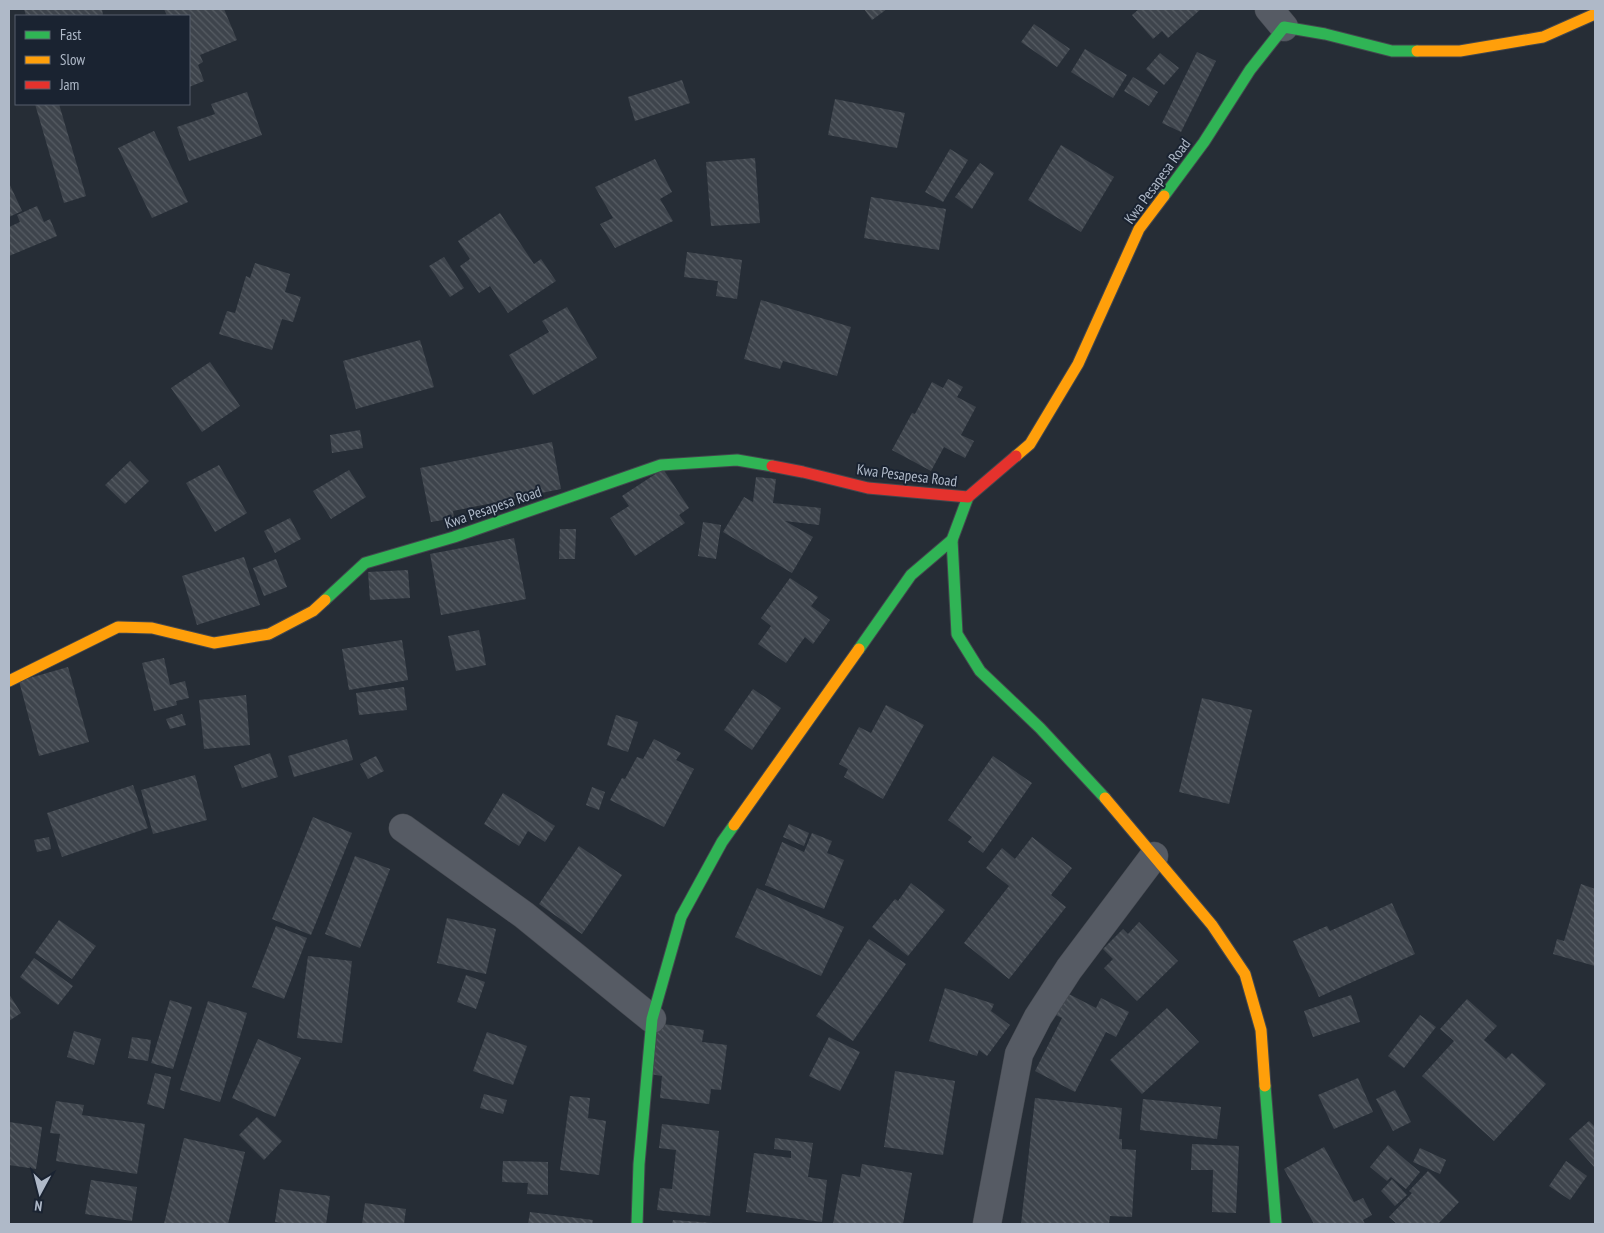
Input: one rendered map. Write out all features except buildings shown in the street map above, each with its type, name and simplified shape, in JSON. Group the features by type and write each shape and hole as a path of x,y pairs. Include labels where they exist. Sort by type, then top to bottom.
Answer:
{"street":[{"name":"Kwa Pesapesa Road","path":"9,681 118,627 152,628 214,643 269,634 313,611 365,563 454,537 661,465 737,460 803,472 868,488 968,497 1030,444 1078,364 1139,228 1204,142 1250,70 1277,18 1325,34 1392,51 1460,51 1543,37 1595,14"},
{"path":"968,497 952,540 957,634 980,670 1040,728 1100,792 1212,925 1246,974 1261,1030 1276,1224"},
{"path":"637,1224 639,1164 652,1020 681,917 722,842 911,575 952,540"},
{"path":"403,828 524,915 652,1020"},
{"path":"987,1224 1019,1054 1038,1017 1069,969 1154,856"}],"traffic: fast":[{"path":"1164,196 1204,142 1250,70 1284,27 1325,34 1392,51 1417,51"},
{"path":"325,600 365,563 454,537 661,465 737,460 772,466"},
{"path":"859,649 911,575 952,540 968,497"},
{"path":"952,540 957,634 980,671 1040,728 1105,798"},
{"path":"637,1224 639,1164 652,1019 681,917 722,842 734,825"},
{"path":"1265,1086 1276,1224"}],"traffic: slow":[{"path":"1417,51 1460,51 1543,37 1595,14"},
{"path":"1016,456 1030,444 1078,364 1139,229 1164,196"},
{"path":"9,681 118,627 152,628 214,643 269,634 313,611 325,600"},
{"path":"734,825 859,649"},
{"path":"1105,798 1212,925 1245,974 1261,1030 1265,1086"}],"traffic: jam":[{"path":"772,466 868,488 968,497 1016,456"}]}
